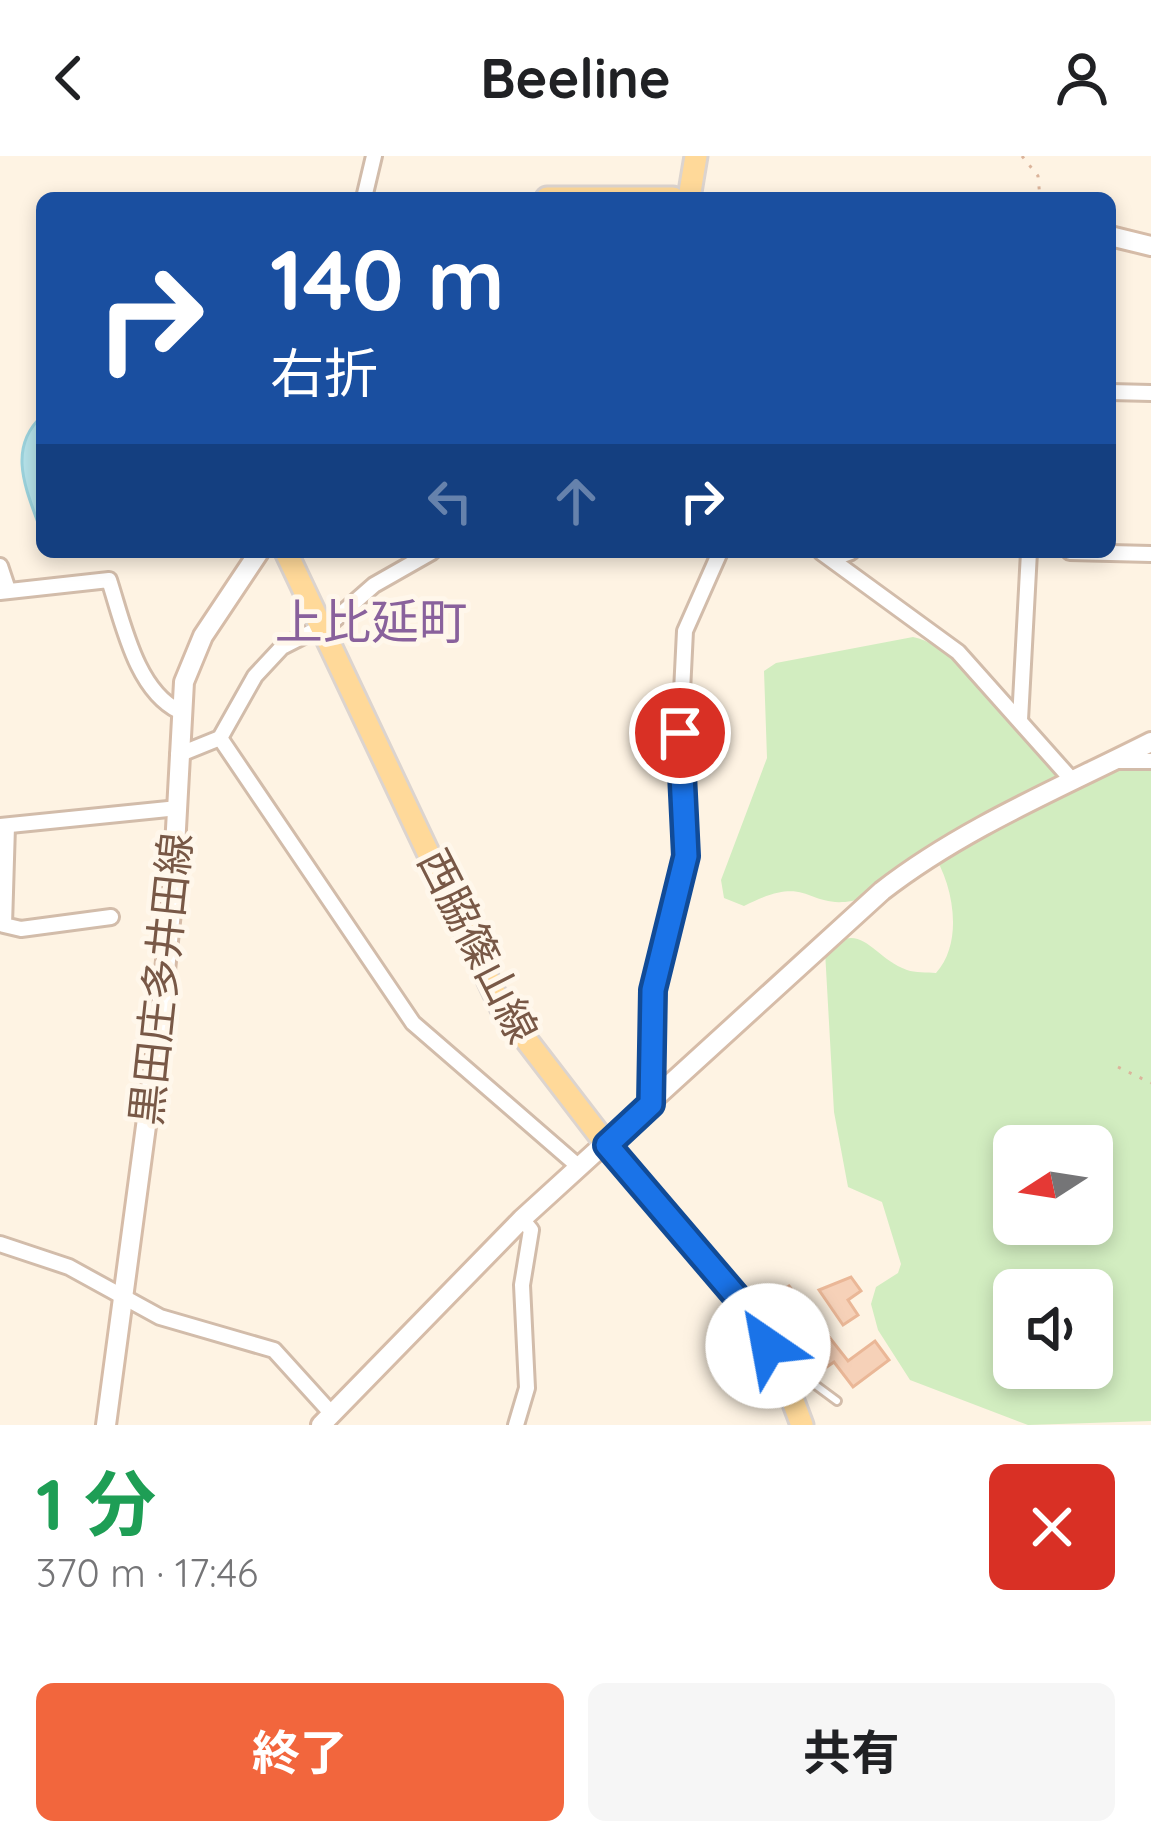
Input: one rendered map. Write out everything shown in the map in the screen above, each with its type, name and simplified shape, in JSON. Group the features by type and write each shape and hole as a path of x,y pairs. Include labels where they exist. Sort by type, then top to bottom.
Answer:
{"main road":[{"path":"690,192 696,156"},
{"name":"西脇篠山線","path":"289,558 501,1007 607,1145 747,1309 776,1360 802,1425"}],"street":[{"path":"365,192 374,156"},
{"path":"1116,237 1151,246"},
{"path":"1116,392 1151,393"},
{"path":"1116,553 1151,554"},
{"name":"黒田庄多井田線","path":"106,1425 159,1030 178,808 179,711 202,636 256,558"},
{"path":"178,754 220,738 255,676 282,647 323,627 374,584 421,558"},
{"path":"651,1104 653,990 686,856 680,733 685,632 717,558"},
{"path":"830,558 958,652 1072,780"},
{"path":"1020,720 1029,558"},
{"path":"0,566 4,591 109,580 130,646 161,702 179,711"},
{"path":"220,738 413,1023 578,1166"},
{"path":"0,1244 69,1268 160,1317 274,1350 327,1419 578,1166 607,1145 911,869 1151,742"},
{"path":"1113,761 1151,761"},
{"path":"111,917 21,929 4,925 4,826 178,808"},
{"path":"516,1425 528,1365 522,1285 531,1230 522,1219"}],"lane":[{"path":"776,1360 837,1401"}],"path":[{"path":"1022,156 1038,176 1039,192"},
{"path":"1118,1067 1151,1083"}],"green space":[{"path":"913,637 932,644 974,679 1067,789 1118,768 1151,766 1151,1421 1028,1425 910,1380 878,1330 871,1304 876,1287 898,1273 901,1264 882,1202 848,1187 834,1112 825,951 848,938 858,939 907,970 936,973 950,945 953,913 945,879 931,850 852,901 795,892 766,896 744,906 724,898 721,880 767,758 764,671 776,663"}],"water":[{"path":"36,423 36,517 22,457"}],"building":[{"path":"851,1277 861,1291 848,1300 858,1315 843,1325 819,1290"},
{"path":"789,1286 848,1361 875,1341 889,1360 853,1387 834,1362 818,1373 764,1303"}],"district":[{"name":"上比延町","path":"371,622"}],"route":[{"path":"680,733 686,856 653,990 651,1104 607,1145 747,1309 768,1346"}]}
